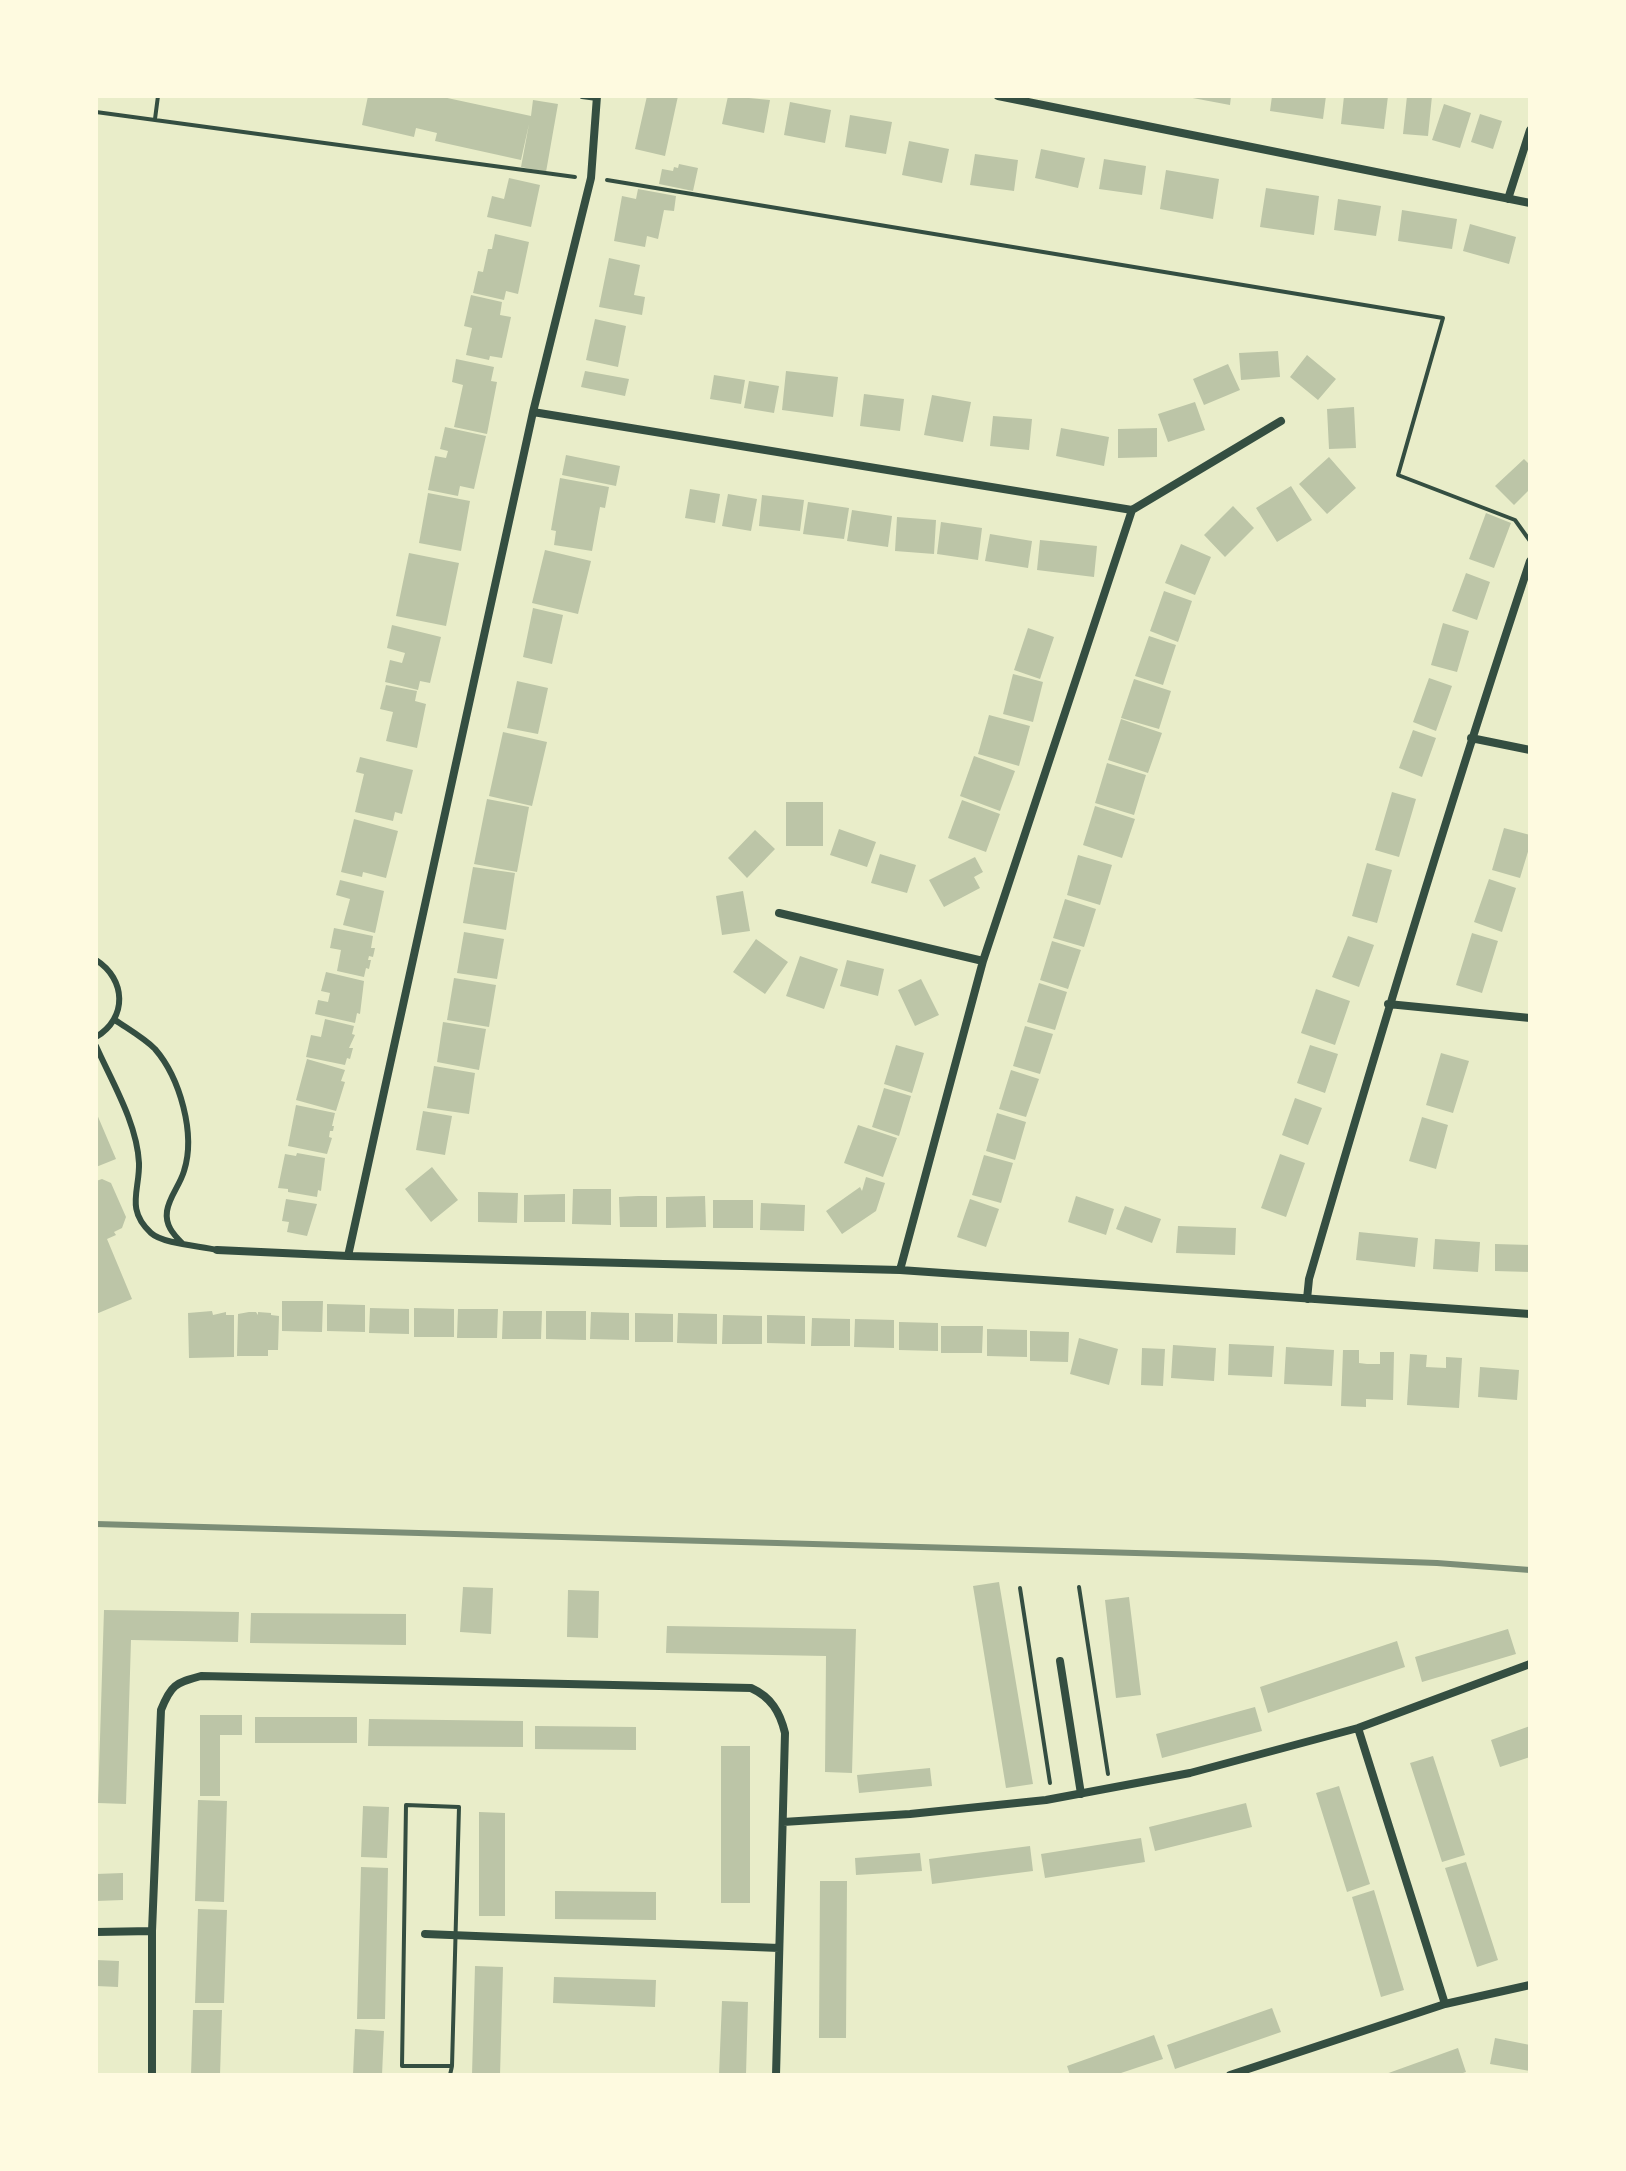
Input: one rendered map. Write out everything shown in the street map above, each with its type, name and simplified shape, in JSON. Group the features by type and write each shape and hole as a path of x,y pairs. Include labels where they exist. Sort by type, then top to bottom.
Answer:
{"street":[{"path":"998,96 1530,203"},
{"path":"348,1256 533,412 591,178 597,97"},
{"path":"1508,199 1530,130"},
{"path":"533,412 1132,510 1281,421"},
{"path":"900,1270 983,961 1132,510"},
{"path":"1307,1299 1309,1279 1388,1004 1530,561"},
{"path":"1471,738 1530,750"},
{"path":"779,913 983,961"},
{"path":"1388,1004 1530,1018"},
{"path":"217,1250 900,1270 1530,1314"},
{"path":"1060,1661 1081,1794"},
{"path":"783,1822 910,1814 1052,1799 1190,1773 1358,1728 1530,1664"},
{"path":"152,2075 152,1931 161,1710 177,1682 201,1676 751,1688 764,1694 782,1718 785,1733 776,2075"},
{"path":"1358,1728 1445,2004"},
{"path":"96,1932 152,1931"},
{"path":"425,1934 779,1948"},
{"path":"1230,2075 1445,2004 1530,1985"}],"lane":[{"path":"582,96 597,97"},
{"path":"96,960 115,978 120,992 115,1020 106,1032 96,1037"},
{"path":"115,1020 153,1047 162,1058 182,1108 187,1127 187,1155 184,1171 167,1212 172,1233 182,1243"},
{"path":"96,1046 133,1135 139,1164 134,1191 141,1220 155,1237 217,1250"}],"path":[{"path":"155,119 158,96"},
{"path":"96,112 591,178 1443,318 1398,475 1515,520 1530,541"},
{"path":"1079,1587 1110,1788"},
{"path":"1020,1588 1052,1799"},
{"path":"450,2075 452,2066"}],"building":[{"path":"368,96 438,96 531,116 533,100 558,104 546,172 521,167 529,124 521,160 435,141 437,133 416,128 414,137 362,125"},
{"path":"647,96 678,96 665,156 635,149"},
{"path":"728,96 770,100 764,133 722,124"},
{"path":"1182,96 1231,96 1230,105"},
{"path":"1272,96 1326,96 1323,119 1270,111"},
{"path":"1344,96 1388,96 1384,129 1341,124"},
{"path":"1407,96 1432,96 1428,136 1403,134"},
{"path":"790,102 831,110 825,143 784,135"},
{"path":"1444,104 1471,113 1460,148 1432,140"},
{"path":"1480,114 1502,121 1493,149 1471,142"},
{"path":"850,115 892,122 886,154 845,147"},
{"path":"909,141 949,149 942,183 902,175"},
{"path":"1041,149 1085,158 1078,188 1035,178"},
{"path":"975,154 1018,160 1014,191 970,185"},
{"path":"1104,159 1146,166 1142,195 1099,189"},
{"path":"679,164 698,168 693,191 659,184 662,169 673,171"},
{"path":"1166,170 1219,179 1213,219 1160,209"},
{"path":"509,178 540,185 531,227 487,217 492,196 504,199"},
{"path":"1266,188 1319,196 1314,235 1260,227"},
{"path":"638,189 676,196 674,211 664,210 658,239 647,236 645,247 614,241 622,196 636,199"},
{"path":"1338,199 1381,206 1376,236 1334,230"},
{"path":"1402,210 1457,219 1452,249 1398,241"},
{"path":"1470,224 1516,237 1509,264 1463,251"},
{"path":"495,234 529,242 518,294 506,291 504,300 473,293 478,271 483,272"},
{"path":"609,258 640,265 634,295 645,297 642,315 599,307"},
{"path":"471,295 502,302 500,315 511,317 502,358 490,356 489,360 466,355 472,328 464,326"},
{"path":"595,319 626,326 618,367 586,360"},
{"path":"1278,351 1280,377 1241,380 1239,353"},
{"path":"1307,355 1336,379 1318,400 1290,377"},
{"path":"456,359 494,367 491,381 497,382 487,434 454,427 463,385 452,382"},
{"path":"1228,364 1240,390 1204,405 1193,379"},
{"path":"585,371 629,379 625,396 581,387"},
{"path":"786,371 838,377 833,417 782,410"},
{"path":"714,375 745,380 741,404 710,399"},
{"path":"749,381 779,386 774,413 744,408"},
{"path":"864,394 904,399 900,431 860,426"},
{"path":"932,395 971,402 963,442 924,435"},
{"path":"1195,402 1205,430 1168,442 1158,414"},
{"path":"1354,407 1356,448 1329,449 1327,409"},
{"path":"993,416 1032,419 1029,450 990,446"},
{"path":"445,427 486,436 474,489 460,486 458,496 428,490 435,456 446,458 448,451 440,449"},
{"path":"1061,428 1109,437 1104,466 1056,456"},
{"path":"1157,428 1157,457 1118,458 1118,429"},
{"path":"566,455 620,466 616,486 562,475"},
{"path":"1329,457 1356,488 1327,514 1299,484"},
{"path":"1524,459 1530,465 1530,489 1514,505 1495,486"},
{"path":"560,478 609,487 605,508 600,507 592,551 554,545 556,531 551,530"},
{"path":"1291,486 1312,520 1277,542 1256,508"},
{"path":"690,489 720,494 715,523 685,518"},
{"path":"428,493 470,501 461,551 419,543"},
{"path":"728,494 757,499 751,531 722,526"},
{"path":"762,495 804,500 800,531 759,526"},
{"path":"808,502 849,508 844,539 803,534"},
{"path":"1233,506 1254,528 1225,557 1204,535"},
{"path":"852,510 892,516 888,547 847,541"},
{"path":"1486,513 1511,523 1494,568 1469,559"},
{"path":"897,517 936,520 934,554 895,551"},
{"path":"941,522 982,528 978,560 937,554"},
{"path":"990,534 1032,541 1028,568 985,561"},
{"path":"1040,540 1097,546 1094,577 1037,570"},
{"path":"1181,544 1211,557 1195,595 1165,583"},
{"path":"545,550 591,561 578,614 532,603"},
{"path":"409,553 459,563 446,626 396,616"},
{"path":"1466,573 1490,582 1477,620 1452,611"},
{"path":"1164,591 1192,601 1178,642 1150,631"},
{"path":"533,608 563,615 552,664 523,657"},
{"path":"1443,623 1469,631 1457,672 1431,665"},
{"path":"392,625 441,637 430,683 420,681 418,690 385,682 390,660 402,663 405,653 387,648"},
{"path":"1028,628 1054,637 1040,679 1014,670"},
{"path":"1149,636 1176,645 1163,685 1135,676"},
{"path":"1013,674 1043,682 1033,722 1003,714"},
{"path":"1429,678 1452,686 1436,731 1413,722"},
{"path":"1134,679 1171,691 1159,729 1121,718"},
{"path":"517,681 548,688 538,734 507,728"},
{"path":"386,685 417,691 415,701 426,704 417,748 386,741 393,712 380,709"},
{"path":"989,715 1030,726 1019,766 978,754"},
{"path":"1121,719 1162,733 1148,773 1108,760"},
{"path":"1413,730 1436,738 1422,777 1399,768"},
{"path":"503,732 547,742 532,806 489,796"},
{"path":"974,756 1015,771 1000,811 960,796"},
{"path":"360,757 413,770 402,814 395,812 393,821 355,812 364,774 356,772"},
{"path":"1107,763 1146,775 1134,815 1095,803"},
{"path":"1392,792 1416,799 1399,857 1375,850"},
{"path":"487,799 529,807 517,872 474,864"},
{"path":"962,800 1000,814 986,852 948,838"},
{"path":"786,802 823,802 823,846 786,846"},
{"path":"1095,806 1135,819 1122,858 1083,845"},
{"path":"354,819 398,831 386,878 363,872 362,877 341,872"},
{"path":"1504,828 1530,835 1520,878 1492,870"},
{"path":"839,829 876,842 867,867 830,855"},
{"path":"755,830 775,849 747,878 728,858"},
{"path":"880,854 916,865 907,893 871,883"},
{"path":"1078,855 1112,865 1100,905 1067,895"},
{"path":"975,857 983,872 974,877 980,888 944,907 929,880"},
{"path":"1367,863 1392,870 1377,923 1352,916"},
{"path":"473,867 515,873 506,930 463,923"},
{"path":"1489,879 1516,888 1502,932 1474,922"},
{"path":"340,880 384,891 375,933 343,925 350,899 336,895"},
{"path":"743,891 750,931 722,935 716,896"},
{"path":"1065,899 1096,909 1084,947 1053,938"},
{"path":"334,928 373,936 371,948 375,948 373,957 369,956 369,969 366,968 364,977 337,971 341,950 330,948"},
{"path":"464,932 504,939 497,979 457,973"},
{"path":"1472,933 1498,941 1482,993 1456,985"},
{"path":"1348,936 1374,945 1359,987 1332,977"},
{"path":"756,939 788,962 765,994 733,972"},
{"path":"1052,941 1081,950 1068,989 1040,980"},
{"path":"800,956 838,969 824,1009 786,996"},
{"path":"847,960 884,969 878,996 840,986"},
{"path":"326,972 364,981 360,1014 357,1013 355,1023 315,1014 318,1000 328,1002 330,993 321,991"},
{"path":"454,978 496,985 489,1027 447,1020"},
{"path":"921,979 939,1015 915,1026 898,990"},
{"path":"1039,983 1067,992 1055,1030 1027,1022"},
{"path":"1316,989 1350,1001 1335,1045 1301,1033"},
{"path":"325,1019 354,1026 352,1034 355,1035 349,1048 353,1048 345,1065 306,1057 311,1035 321,1037"},
{"path":"443,1022 486,1029 479,1070 437,1062"},
{"path":"1025,1026 1053,1034 1040,1074 1013,1066"},
{"path":"896,1045 924,1053 912,1093 884,1084"},
{"path":"1310,1045 1338,1054 1325,1093 1297,1083"},
{"path":"1441,1053 1469,1061 1453,1113 1426,1105"},
{"path":"307,1059 345,1070 341,1081 345,1082 336,1111 296,1100"},
{"path":"434,1066 475,1073 469,1114 427,1108"},
{"path":"1011,1070 1039,1079 1026,1117 999,1109"},
{"path":"884,1088 911,1096 899,1136 872,1127"},
{"path":"1295,1098 1322,1108 1308,1145 1282,1135"},
{"path":"296,1105 335,1113 327,1154 288,1146"},
{"path":"423,1111 452,1116 445,1155 416,1150"},
{"path":"96,1112 116,1159 96,1167"},
{"path":"997,1113 1026,1122 1015,1160 986,1151"},
{"path":"1422,1117 1448,1125 1436,1169 1409,1161"},
{"path":"858,1125 897,1138 883,1177 844,1163"},
{"path":"297,1153 325,1158 321,1191 318,1190 317,1197 278,1188 285,1154 296,1156"},
{"path":"1280,1154 1305,1163 1286,1217 1261,1208"},
{"path":"984,1155 1013,1163 1001,1203 972,1195"},
{"path":"432,1167 458,1200 431,1222 405,1189"},
{"path":"866,1177 885,1183 876,1211 842,1234 826,1211 860,1187 862,1191"},
{"path":"102,1179 111,1183 126,1217 122,1228 114,1232 116,1235 107,1239 132,1299 96,1314 96,1181"},
{"path":"573,1189 611,1189 611,1225 572,1224"},
{"path":"478,1192 518,1193 517,1223 478,1222"},
{"path":"565,1194 565,1222 524,1222 524,1195"},
{"path":"657,1196 657,1227 620,1227 619,1197"},
{"path":"705,1196 706,1227 666,1228 666,1197"},
{"path":"1076,1196 1114,1209 1106,1235 1068,1222"},
{"path":"286,1199 317,1204 307,1236 287,1232 289,1222 282,1221"},
{"path":"970,1199 999,1209 986,1247 957,1237"},
{"path":"713,1200 753,1200 753,1228 713,1228"},
{"path":"761,1203 805,1205 804,1231 760,1230"},
{"path":"1125,1206 1161,1219 1152,1243 1116,1229"},
{"path":"1178,1226 1236,1228 1235,1255 1176,1253"},
{"path":"1359,1232 1418,1238 1415,1267 1356,1260"},
{"path":"1435,1239 1480,1242 1478,1272 1433,1269"},
{"path":"1495,1244 1530,1245 1530,1272 1495,1271"},
{"path":"282,1301 323,1301 322,1332 282,1331"},
{"path":"327,1304 365,1305 365,1332 327,1331"},
{"path":"370,1308 409,1309 409,1334 369,1333"},
{"path":"414,1308 454,1309 454,1337 414,1337"},
{"path":"458,1309 498,1309 497,1338 457,1338"},
{"path":"212,1311 213,1315 226,1312 226,1315 234,1315 234,1357 189,1358 188,1313"},
{"path":"503,1311 542,1311 541,1339 502,1339"},
{"path":"546,1311 586,1311 586,1340 546,1339"},
{"path":"249,1312 279,1316 278,1350 268,1350 268,1356 237,1356 238,1314"},
{"path":"591,1312 629,1313 629,1340 590,1339"},
{"path":"635,1313 673,1314 673,1342 635,1342"},
{"path":"678,1313 717,1314 717,1344 677,1343"},
{"path":"723,1315 762,1316 762,1344 722,1344"},
{"path":"767,1315 805,1316 805,1344 767,1343"},
{"path":"812,1318 850,1319 850,1346 811,1346"},
{"path":"855,1319 894,1320 894,1348 854,1347"},
{"path":"899,1322 938,1323 938,1351 899,1350"},
{"path":"941,1326 983,1326 982,1353 941,1353"},
{"path":"987,1329 1027,1330 1027,1357 987,1356"},
{"path":"1030,1331 1069,1332 1068,1362 1030,1361"},
{"path":"1079,1338 1118,1349 1109,1385 1070,1374"},
{"path":"1229,1344 1274,1346 1272,1377 1228,1375"},
{"path":"1173,1345 1216,1348 1214,1381 1171,1378"},
{"path":"1286,1347 1334,1350 1332,1386 1284,1384"},
{"path":"1142,1348 1165,1349 1163,1386 1141,1385"},
{"path":"1343,1350 1359,1350 1359,1363 1367,1364 1380,1364 1380,1352 1394,1352 1393,1400 1366,1399 1366,1407 1341,1406"},
{"path":"1410,1354 1427,1355 1426,1367 1446,1368 1446,1357 1462,1358 1459,1408 1407,1405"},
{"path":"1480,1367 1519,1370 1517,1400 1478,1397"},
{"path":"999,1582 1033,1784 1006,1788 973,1586"},
{"path":"463,1587 493,1588 491,1634 460,1632"},
{"path":"568,1590 599,1591 598,1638 567,1637"},
{"path":"1129,1597 1141,1695 1116,1698 1105,1600"},
{"path":"104,1610 239,1612 238,1642 131,1640 126,1804 98,1803"},
{"path":"251,1613 406,1614 406,1645 250,1643"},
{"path":"667,1626 856,1629 852,1773 825,1772 826,1656 666,1653"},
{"path":"1508,1629 1516,1654 1422,1682 1415,1657"},
{"path":"1397,1641 1405,1667 1268,1713 1260,1687"},
{"path":"1255,1707 1262,1731 1162,1758 1156,1734"},
{"path":"200,1715 242,1715 242,1735 220,1735 220,1796 200,1796"},
{"path":"255,1717 357,1717 357,1743 255,1743"},
{"path":"369,1719 523,1721 523,1747 368,1746"},
{"path":"535,1726 636,1727 636,1750 535,1749"},
{"path":"1530,1726 1530,1757 1500,1767 1491,1740"},
{"path":"721,1746 750,1746 750,1903 721,1903"},
{"path":"1433,1756 1465,1855 1442,1862 1410,1763"},
{"path":"930,1768 932,1786 859,1793 857,1775"},
{"path":"1339,1786 1370,1884 1347,1892 1316,1793"},
{"path":"198,1800 227,1801 224,1902 195,1901"},
{"path":"1246,1803 1252,1827 1155,1851 1149,1827"},
{"path":"363,1806 389,1807 387,1858 361,1857"},
{"path":"479,1812 505,1813 505,1916 479,1916"},
{"path":"1141,1838 1145,1862 1045,1878 1041,1854"},
{"path":"1030,1846 1033,1871 932,1884 929,1859"},
{"path":"920,1853 922,1871 856,1875 855,1858"},
{"path":"1466,1862 1498,1960 1477,1967 1445,1868"},
{"path":"361,1867 388,1868 385,2019 357,2019"},
{"path":"123,1873 123,1900 96,1901 96,1874"},
{"path":"820,1881 847,1881 846,2038 819,2038"},
{"path":"1374,1890 1404,1990 1381,1997 1352,1897"},
{"path":"555,1891 656,1892 656,1920 555,1919"},
{"path":"198,1909 227,1910 224,2003 195,2003"},
{"path":"96,1960 119,1961 118,1987 96,1986"},
{"path":"475,1966 503,1967 500,2075 472,2075"},
{"path":"554,1977 656,1980 655,2007 553,2003"},
{"path":"722,2001 748,2002 746,2075 719,2075"},
{"path":"1272,2008 1281,2032 1175,2069 1167,2045"},
{"path":"193,2010 222,2010 220,2075 191,2075"},
{"path":"355,2029 384,2031 382,2075 353,2075"},
{"path":"1154,2035 1163,2059 1115,2075 1070,2075 1067,2066"},
{"path":"1495,2038 1530,2045 1530,2071 1490,2064"},
{"path":"1458,2048 1466,2072 1457,2075 1383,2075"}],"railway":[{"path":"96,1524 1243,1556 1437,1563 1530,1570"}]}
